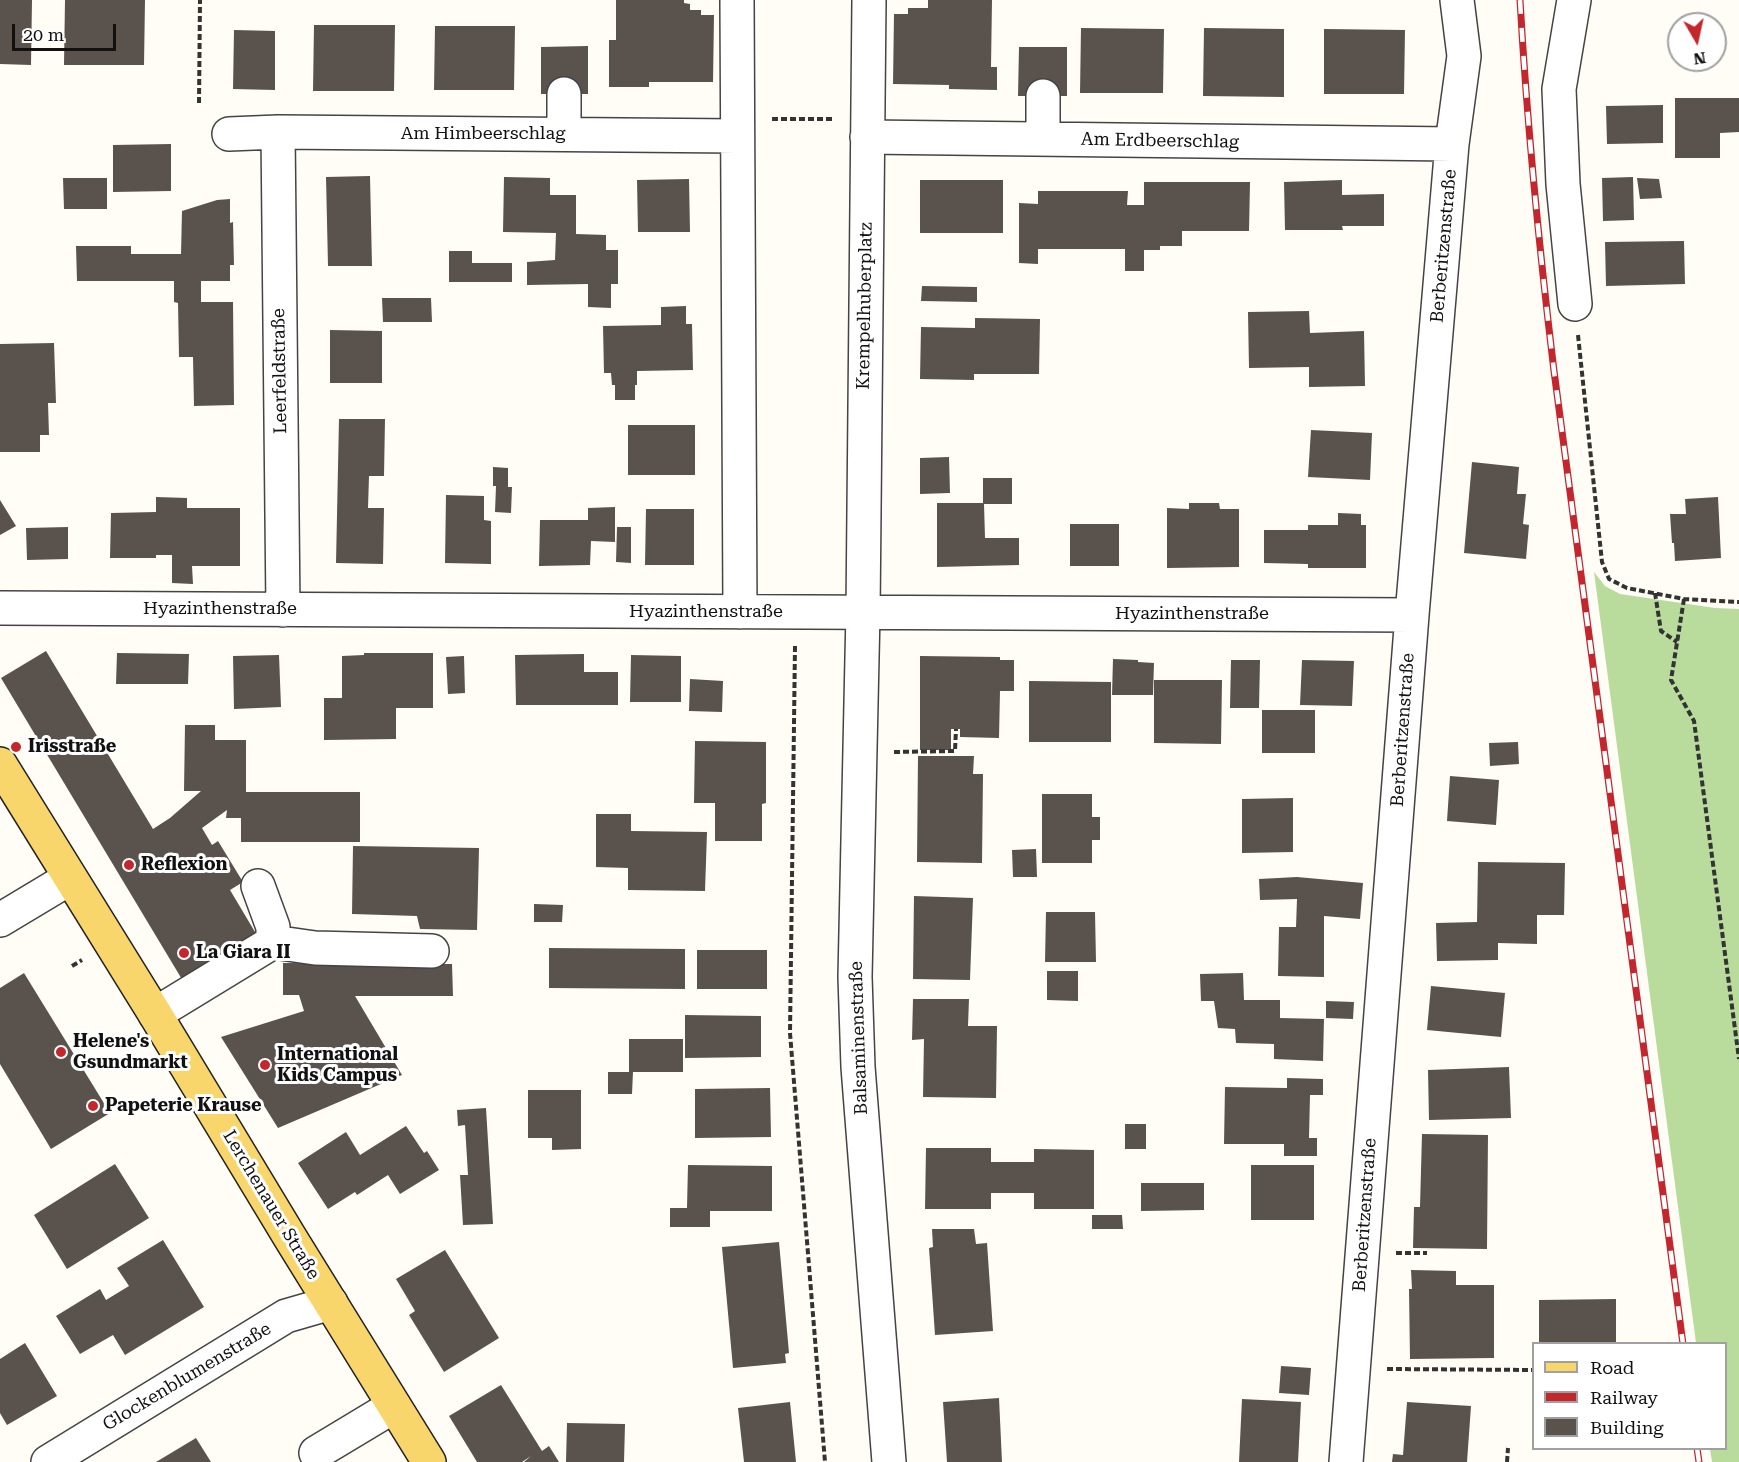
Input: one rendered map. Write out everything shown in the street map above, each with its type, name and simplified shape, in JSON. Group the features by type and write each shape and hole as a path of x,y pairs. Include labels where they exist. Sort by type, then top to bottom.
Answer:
{"main road":[{"name":"Lerchenauer Straße","path":"0,764 429,1462"}],"street":[{"path":"737,0 740,612"},
{"name":"Krempelhuberplatz","path":"863,612 869,0"},
{"name":"Berberitzenstraße","path":"1346,1462 1412,615 1452,144 1464,56 1457,0"},
{"path":"1574,0 1559,89 1563,184 1575,304"},
{"path":"564,94 564,134"},
{"path":"1043,96 1043,139"},
{"name":"Am Himbeerschlag","path":"229,134 278,132 564,134 737,127"},
{"name":"Am Erdbeerschlag","path":"867,128 1043,139 1452,144"},
{"name":"Leerfeldstraße","path":"278,132 283,610"},
{"name":"Hyazinthenstraße","path":"0,608 1412,615"},
{"name":"Balsaminenstraße","path":"863,612 855,977 858,1067 889,1462"},
{"path":"0,920 70,878"},
{"path":"258,886 273,927 273,942"},
{"path":"155,1014 273,942 315,948 432,951"},
{"name":"Glockenblumenstraße","path":"48,1462 286,1317 331,1304"},
{"path":"316,1453 394,1406"}],"path":[{"path":"199,103 200,0"},
{"path":"737,127 867,128"},
{"path":"1575,304 1602,562 1609,579 1626,588 1683,599 1739,602"},
{"path":"1655,593 1661,631 1677,642"},
{"path":"1683,599 1671,680 1694,721 1739,1059"},
{"path":"796,612 789,1024 825,1462"},
{"path":"860,752 956,752 956,729"},
{"path":"1410,1253 1427,1253"},
{"path":"1354,1367 1532,1370"},
{"path":"1507,1462 1508,1448"}],"green space":[{"path":"1594,572 1605,586 1620,594 1715,608 1739,609 1739,1462 1712,1462 1710,1450 1727,1450 1727,1342 1696,1342"}],"building":[{"path":"0,0 32,0 31,65 0,64"},
{"path":"65,0 145,0 144,65 64,65"},
{"path":"616,0 684,0 684,3 690,4 690,10 701,10 701,15 714,15 713,82 649,82 649,87 609,87 609,40 616,40"},
{"path":"928,0 992,0 991,67 997,67 997,90 949,89 949,85 893,84 894,14 908,14 908,8 928,8"},
{"path":"314,25 395,25 394,91 313,91"},
{"path":"435,26 515,26 514,90 434,90"},
{"path":"1081,28 1164,29 1163,93 1080,93"},
{"path":"1204,28 1284,29 1284,97 1203,96"},
{"path":"1324,29 1405,30 1404,94 1324,94"},
{"path":"234,30 275,31 275,90 233,89"},
{"path":"588,46 588,94 541,94 541,47"},
{"path":"1019,47 1067,47 1067,96 1018,96"},
{"path":"1675,98 1739,98 1739,132 1720,133 1720,158 1675,158"},
{"path":"1663,105 1663,143 1607,144 1606,106"},
{"path":"171,144 171,191 113,192 113,145"},
{"path":"370,176 372,266 328,266 326,177"},
{"path":"504,177 550,178 550,195 576,195 576,234 606,235 606,250 618,250 618,284 611,284 611,308 588,307 588,284 527,285 527,262 555,260 556,233 503,232"},
{"path":"1633,177 1634,220 1603,221 1602,178"},
{"path":"63,178 107,178 107,209 64,209"},
{"path":"1637,178 1659,179 1662,198 1640,199"},
{"path":"689,179 690,232 638,232 637,180"},
{"path":"920,180 1003,180 1003,233 920,233"},
{"path":"1342,180 1342,195 1384,194 1384,226 1342,226 1343,230 1285,230 1284,182"},
{"path":"1144,182 1250,182 1249,231 1182,231 1182,246 1160,246 1160,250 1144,250 1144,271 1125,271 1125,249 1038,249 1038,264 1019,263 1019,203 1038,204 1038,191 1128,191 1127,205 1144,205"},
{"path":"230,199 234,265 230,265 230,281 201,281 201,302 233,302 234,405 194,406 193,357 179,357 178,303 174,302 174,281 77,281 76,246 131,246 131,254 181,254 182,211 217,200"},
{"path":"1684,241 1685,284 1606,286 1605,242"},
{"path":"449,251 472,251 472,263 512,263 512,282 449,282"},
{"path":"922,286 977,287 977,302 921,301"},
{"path":"382,298 431,298 432,322 383,322"},
{"path":"686,306 686,324 692,324 693,370 637,371 635,400 615,400 615,385 612,385 611,373 604,373 603,326 661,325 661,307"},
{"path":"1309,311 1310,333 1364,331 1365,386 1309,387 1309,367 1249,368 1248,312"},
{"path":"975,318 1040,319 1039,374 974,374 974,380 920,379 921,327 975,328"},
{"path":"330,330 382,331 382,383 330,383"},
{"path":"54,343 56,403 48,403 49,435 40,435 40,452 0,452 0,344"},
{"path":"339,419 385,419 384,476 369,476 368,508 384,508 383,564 336,563"},
{"path":"628,425 695,425 695,475 628,475"},
{"path":"1311,430 1372,433 1370,480 1308,477"},
{"path":"949,457 950,493 920,494 920,458"},
{"path":"1472,462 1519,467 1517,494 1526,494 1523,524 1529,525 1526,559 1464,553"},
{"path":"493,467 508,468 508,487 512,487 511,513 495,512 496,486 493,486"},
{"path":"983,478 1012,478 1012,504 984,504 985,538 1019,538 1019,565 937,567 937,503 983,503"},
{"path":"446,495 484,496 484,520 491,521 491,564 445,563"},
{"path":"156,497 187,498 187,508 240,508 240,566 192,566 193,584 172,583 172,555 156,555 156,558 110,558 111,513 156,512"},
{"path":"1718,497 1721,558 1675,561 1670,514 1686,514 1685,499"},
{"path":"0,500 16,526 0,535"},
{"path":"1189,503 1219,503 1220,509 1239,509 1239,567 1167,568 1167,508 1189,509"},
{"path":"615,507 615,542 591,541 590,565 539,566 540,520 588,520 588,508"},
{"path":"646,509 694,509 694,565 645,565"},
{"path":"1338,513 1361,514 1361,525 1366,525 1366,568 1308,568 1308,564 1264,563 1264,530 1308,530 1308,525 1338,525"},
{"path":"1070,524 1119,524 1119,566 1070,566"},
{"path":"68,527 68,559 27,560 26,528"},
{"path":"617,527 631,527 631,563 616,562"},
{"path":"46,651 153,829 170,818 201,791 184,791 185,725 215,725 215,740 246,740 246,792 360,792 360,842 241,842 241,818 226,818 227,810 202,828 212,845 218,841 243,882 230,890 258,937 183,981 1,678"},
{"path":"117,653 189,654 188,684 116,684"},
{"path":"364,653 433,653 433,708 396,708 396,739 324,740 324,698 342,698 342,656 364,655"},
{"path":"584,654 584,672 618,672 618,705 516,705 515,655"},
{"path":"279,655 281,707 234,709 233,656"},
{"path":"631,655 681,656 681,702 630,702"},
{"path":"464,656 465,693 448,694 446,657"},
{"path":"920,656 1000,657 1000,660 1014,660 1014,691 1000,691 999,738 960,737 960,729 951,729 951,750 920,750"},
{"path":"1113,659 1154,663 1153,695 1112,695"},
{"path":"1231,660 1260,660 1259,708 1230,708"},
{"path":"1302,660 1354,661 1352,706 1300,705"},
{"path":"690,679 723,681 722,712 689,711"},
{"path":"1154,680 1222,680 1221,744 1154,743"},
{"path":"1029,681 1111,682 1111,742 1029,742"},
{"path":"1262,710 1315,710 1315,753 1262,753"},
{"path":"695,741 766,742 766,803 762,804 762,841 715,841 715,803 694,803"},
{"path":"1518,742 1519,764 1490,766 1489,743"},
{"path":"918,756 974,756 973,774 983,774 982,863 917,862"},
{"path":"1450,776 1499,780 1496,825 1447,821"},
{"path":"1042,794 1092,794 1092,817 1100,817 1100,840 1092,840 1092,863 1042,863"},
{"path":"1293,798 1293,852 1242,853 1242,799"},
{"path":"596,814 631,814 631,831 707,832 705,891 628,890 628,868 596,867"},
{"path":"353,846 479,848 477,930 420,929 417,916 352,914"},
{"path":"1036,849 1037,877 1013,877 1012,850"},
{"path":"1478,862 1565,863 1564,915 1537,915 1537,944 1498,943 1498,960 1437,961 1436,923 1477,922"},
{"path":"1297,877 1363,883 1360,919 1324,916 1324,977 1278,976 1279,927 1296,927 1297,899 1260,900 1259,879"},
{"path":"914,896 973,898 970,980 913,979"},
{"path":"534,904 563,905 562,922 534,922"},
{"path":"1046,912 1095,912 1096,962 1045,962"},
{"path":"549,948 685,949 685,989 549,988"},
{"path":"697,950 767,950 767,989 697,989"},
{"path":"283,963 452,964 453,996 355,996 402,1075 278,1128 221,1037 304,1011 299,995 283,995"},
{"path":"1047,971 1078,971 1078,1001 1047,1000"},
{"path":"24,973 110,1113 51,1149 0,1064 0,988"},
{"path":"1243,973 1244,1000 1280,1000 1280,1018 1324,1019 1323,1061 1274,1059 1274,1044 1236,1043 1235,1029 1218,1028 1214,1001 1201,1001 1200,974"},
{"path":"1431,986 1505,993 1501,1037 1427,1030"},
{"path":"913,999 969,999 968,1026 997,1026 996,1098 923,1097 924,1039 912,1040"},
{"path":"1326,1001 1354,1002 1353,1019 1326,1018"},
{"path":"685,1015 761,1016 761,1057 685,1058"},
{"path":"629,1039 683,1039 683,1072 633,1072 632,1094 608,1094 608,1072 629,1072"},
{"path":"1509,1067 1511,1118 1429,1120 1428,1070"},
{"path":"1287,1078 1323,1079 1323,1095 1310,1095 1309,1138 1317,1138 1317,1156 1284,1156 1284,1144 1224,1144 1225,1087 1287,1088"},
{"path":"770,1088 771,1137 695,1138 695,1089"},
{"path":"528,1090 581,1090 581,1149 552,1150 552,1138 528,1138"},
{"path":"486,1108 493,1224 463,1225 460,1175 468,1175 465,1125 458,1126 457,1110"},
{"path":"1125,1124 1146,1124 1146,1149 1125,1149"},
{"path":"406,1126 424,1153 427,1151 439,1170 400,1194 388,1175 357,1195 355,1192 328,1209 298,1163 346,1132 360,1155"},
{"path":"1422,1134 1488,1135 1487,1249 1413,1248 1414,1207 1420,1207"},
{"path":"926,1148 991,1148 991,1162 1034,1162 1034,1149 1094,1150 1094,1209 1034,1209 1034,1193 991,1193 991,1209 925,1209"},
{"path":"115,1164 149,1218 67,1269 34,1215"},
{"path":"688,1165 772,1166 772,1211 710,1211 710,1227 670,1227 670,1208 687,1208"},
{"path":"1251,1165 1314,1165 1314,1220 1251,1220"},
{"path":"1141,1183 1204,1183 1204,1210 1141,1211"},
{"path":"1092,1215 1122,1215 1123,1229 1092,1229"},
{"path":"932,1229 974,1229 976,1244 987,1243 993,1331 935,1335 929,1248 933,1247"},
{"path":"163,1240 204,1307 125,1355 113,1335 80,1354 56,1316 100,1289 106,1300 129,1286 117,1268"},
{"path":"779,1242 789,1353 785,1354 786,1363 733,1368 722,1247"},
{"path":"445,1250 499,1338 444,1372 409,1315 415,1311 396,1279"},
{"path":"1411,1270 1456,1271 1456,1285 1494,1285 1494,1358 1410,1359"},
{"path":"1616,1299 1616,1342 1539,1342 1539,1300"},
{"path":"25,1343 57,1396 7,1425 0,1413 0,1359"},
{"path":"1281,1366 1311,1368 1309,1395 1279,1393"},
{"path":"501,1385 542,1451 549,1446 559,1462 524,1462 531,1456 522,1462 477,1462 449,1416"},
{"path":"999,1398 1002,1462 947,1462 943,1402"},
{"path":"1242,1399 1301,1402 1298,1462 1239,1462"},
{"path":"790,1402 796,1462 744,1462 738,1408"},
{"path":"1407,1402 1471,1406 1467,1462 1392,1462 1393,1454 1403,1455"},
{"path":"567,1423 625,1424 624,1462 566,1462"},
{"path":"196,1438 211,1462 156,1462"}],"railway":[{"path":"1520,0 1534,186 1554,371 1683,1342"},
{"path":"1697,1450 1699,1462"}],"place":[{"name":"Irisstraße","path":"16,747"},
{"name":"Reflexion","path":"129,865"},
{"name":"La Giara II","path":"184,953"},
{"name":"Helene's Gsundmarkt","path":"61,1052"},
{"name":"International Kids Campus","path":"265,1065"},
{"name":"Papeterie Krause","path":"93,1106"}]}
